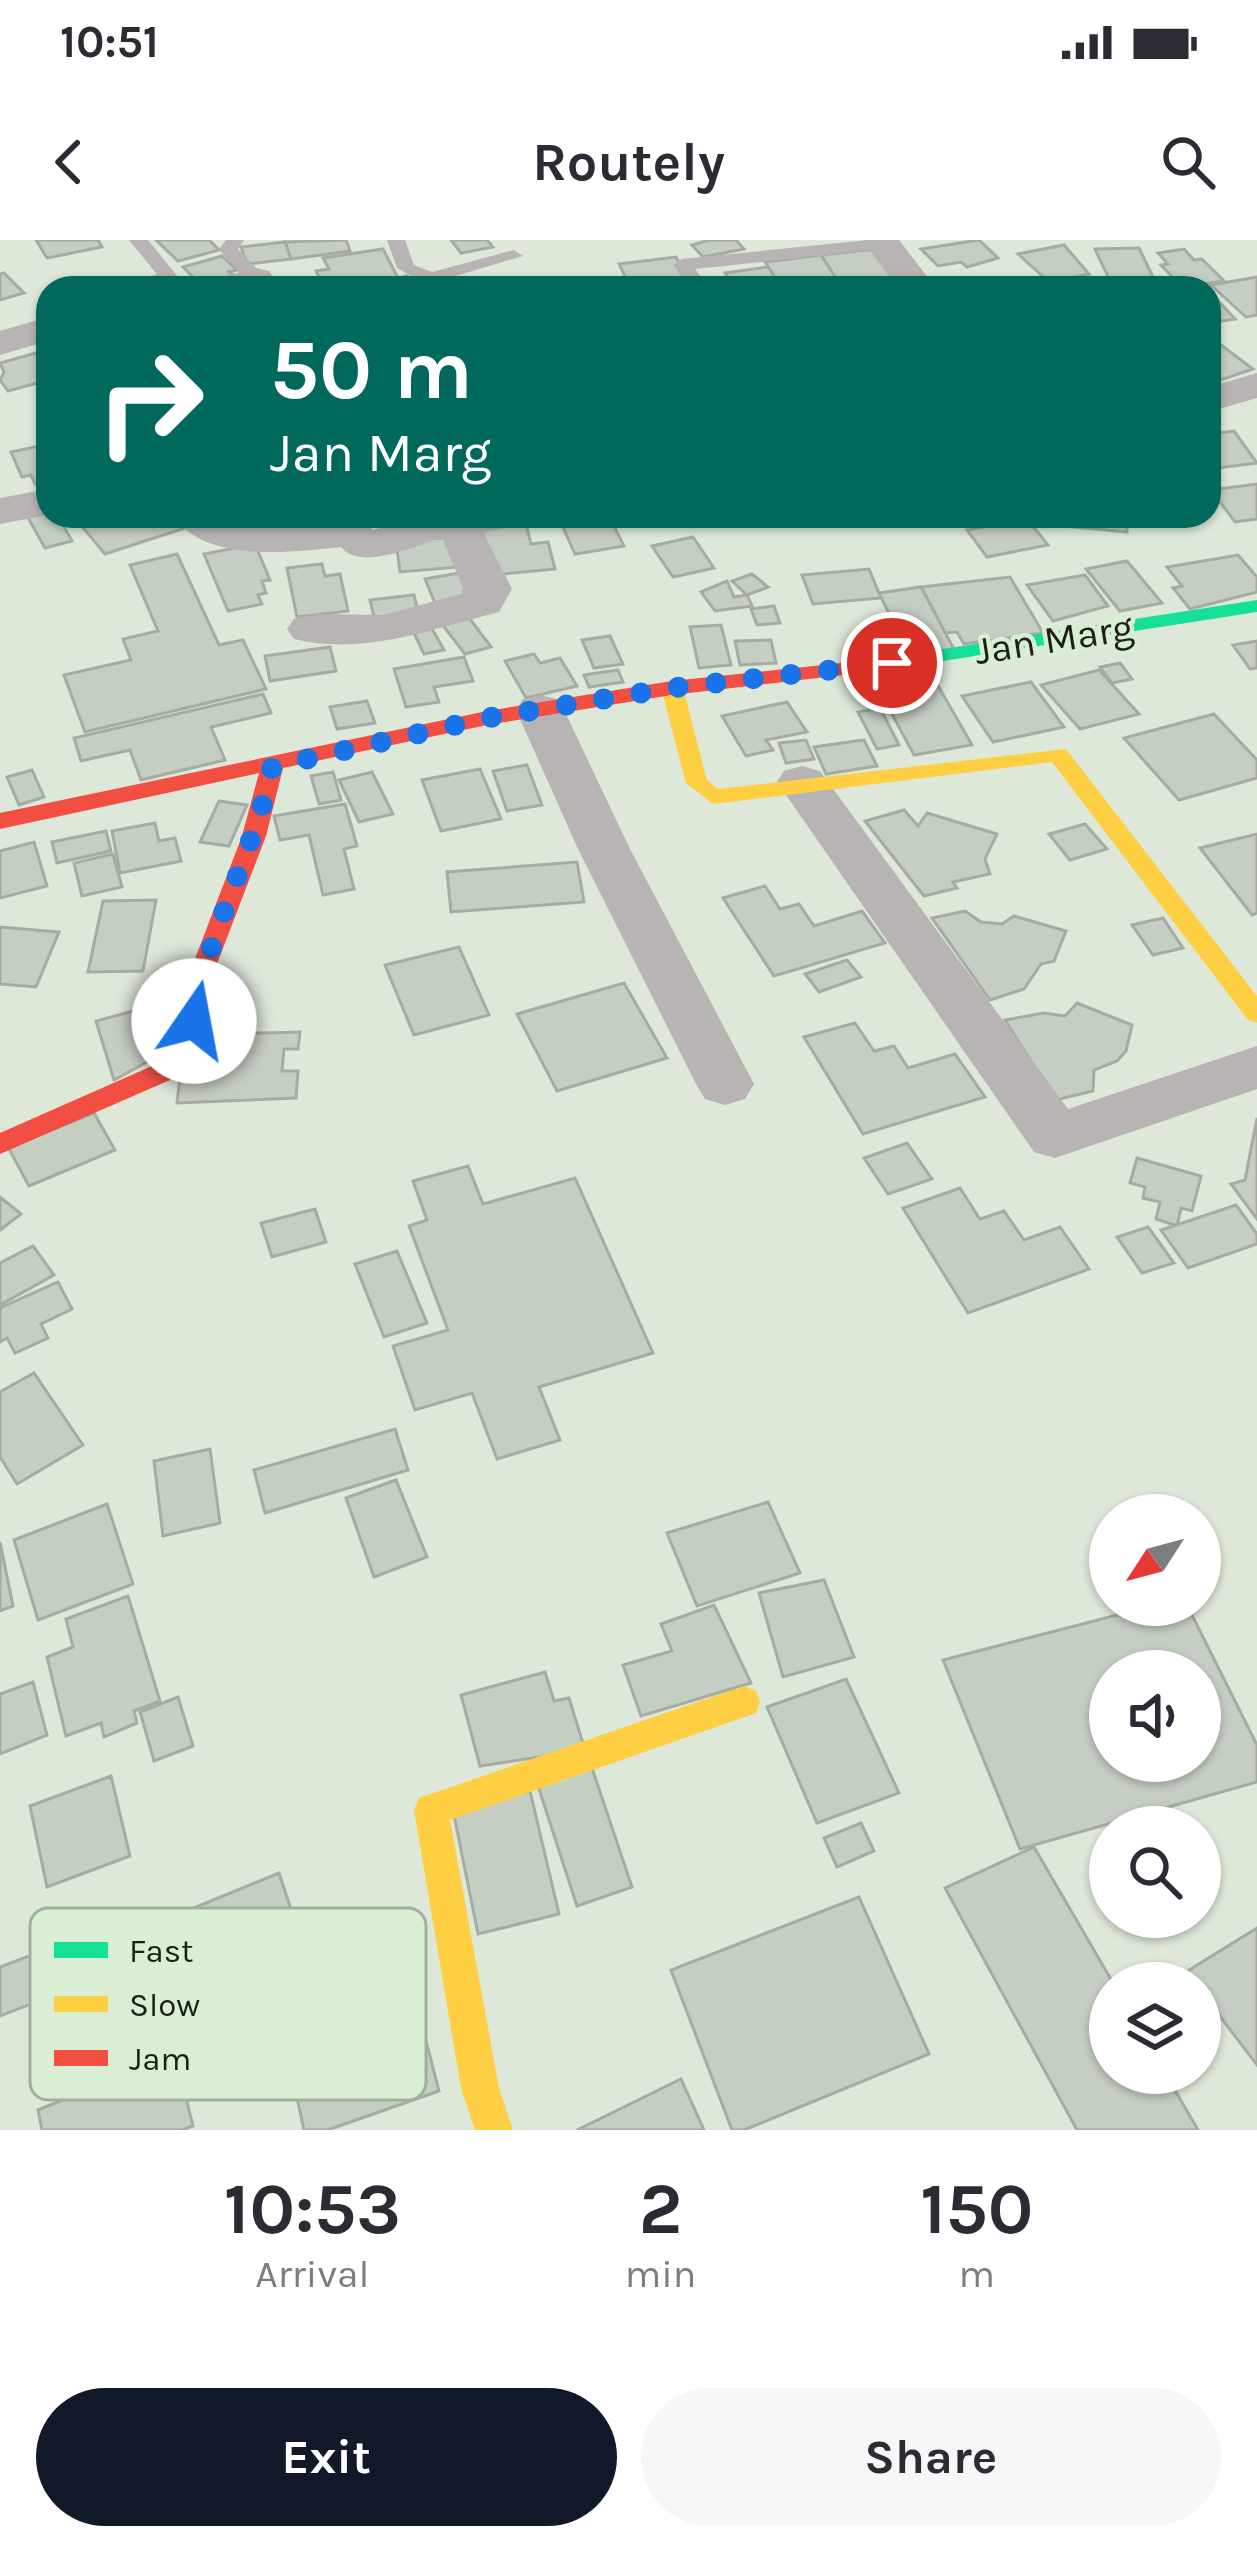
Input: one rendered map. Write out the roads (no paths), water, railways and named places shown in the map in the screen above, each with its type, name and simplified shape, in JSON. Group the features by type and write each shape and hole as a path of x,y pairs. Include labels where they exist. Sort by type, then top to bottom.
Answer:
{"street":[{"path":"882,242 908,276"},
{"path":"0,343 36,332"},
{"path":"1221,396 1257,385"},
{"path":"0,512 36,504"},
{"path":"207,528 242,536 352,533 363,546 430,528"},
{"path":"310,629 329,624 361,632 427,620 437,613 483,602 489,589 459,528"},
{"name":"Jan Marg","path":"0,821 540,710 1257,607"},
{"path":"671,688 703,794 713,796 1058,754 1257,1014"},
{"path":"540,710 604,849 725,1084"},
{"path":"0,1144 161,1073 182,1054 194,1021 200,977 254,836 272,767"},
{"path":"802,782 1055,1136 1257,1067"},
{"path":"494,2130 481,2088 431,1810 744,1702"}],"lane":[{"path":"138,240 168,276"},
{"path":"235,240 228,249 242,276"},
{"path":"396,240 406,268 418,276"},
{"path":"691,276 682,265 882,242"},
{"path":"451,276 514,256"}]}
